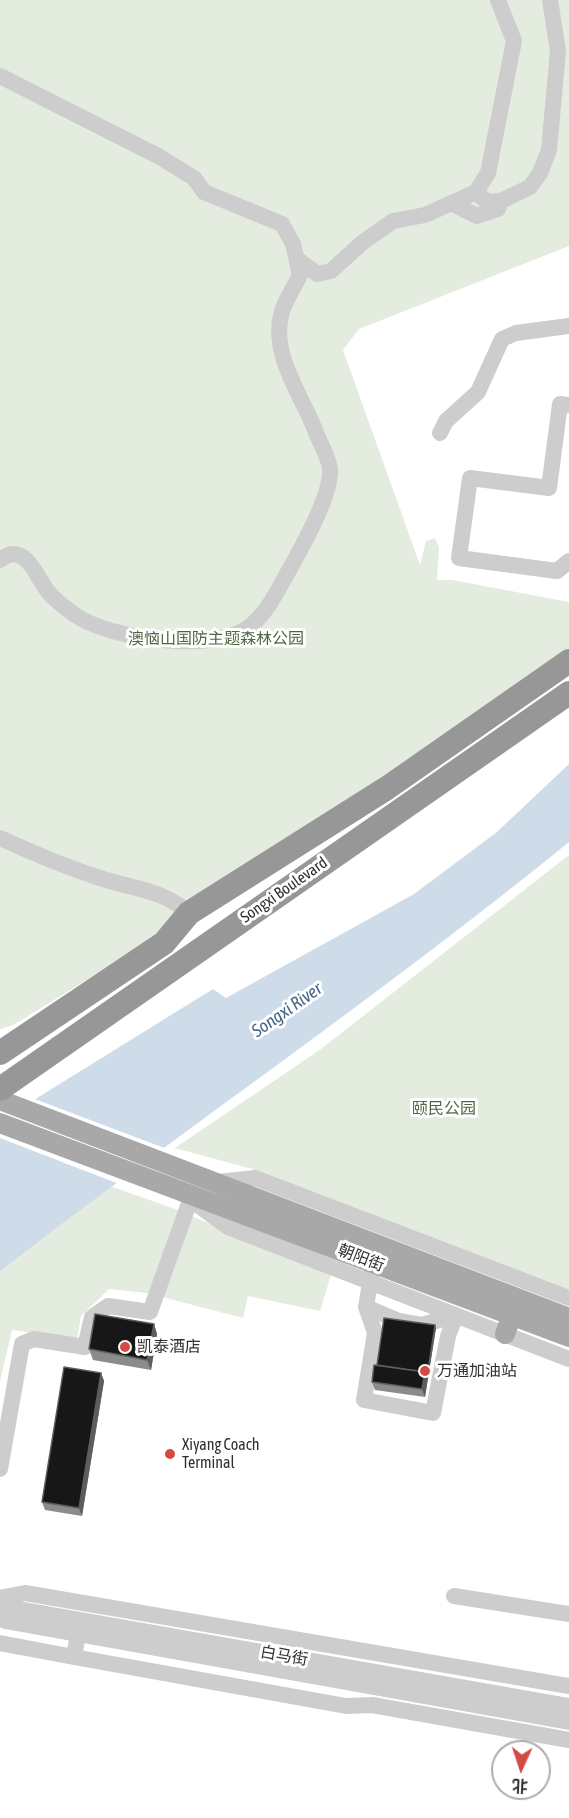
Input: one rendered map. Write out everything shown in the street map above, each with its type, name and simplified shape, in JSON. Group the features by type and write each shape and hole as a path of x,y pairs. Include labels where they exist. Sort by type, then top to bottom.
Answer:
{"highway":[{"name":"Songxi Boulevard","path":"0,1053 164,942 189,913 387,788 569,661"},
{"name":"Songxi Boulevard","path":"4,1098 569,693"},
{"path":"0,1036 67,1008"}],"main road":[{"name":"朝阳街","path":"4,1098 217,1182 375,1263 569,1318"},
{"name":"朝阳街","path":"0,1123 186,1195 375,1263 569,1337"},
{"path":"505,1334 512,1315"}],"street":[{"path":"297,259 317,274 330,271 363,242 393,221 425,215 476,192 488,173 514,41 498,0"},
{"path":"476,192 487,202 501,201 530,187 540,173 549,150 558,51 550,0"},
{"path":"0,76 158,156 194,178 204,192 273,218 282,224 293,244 300,275 282,312 281,344 290,381 312,421 330,468 329,483 310,533 270,602 254,624 236,635 185,640 139,639 106,630 75,616 50,595 29,560 22,556 5,555 0,560"},
{"path":"453,204 477,216 498,209 501,201"},
{"path":"440,434 446,421 478,392 502,339 516,333 569,326"},
{"path":"569,405 560,404 549,488 470,478 459,558 557,571 569,561"},
{"path":"0,838 42,857 101,879 173,899 189,913"},
{"path":"217,1182 255,1178 569,1298"},
{"path":"0,1469 19,1349 22,1344 34,1339 85,1347 92,1317 108,1306 150,1312 186,1195"},
{"path":"456,1315 448,1336 433,1413 364,1400 375,1333 366,1307 375,1263 456,1315 569,1359"},
{"path":"366,1307 399,1321 422,1325 456,1315"},
{"path":"448,1336 484,1326"},
{"path":"373,1345 393,1348"},
{"path":"424,1353 444,1356"},
{"path":"0,1598 25,1593 569,1686"},
{"path":"454,1596 569,1614"},
{"name":"白马街","path":"2,1615 78,1634 569,1722"},
{"name":"白马街","path":"2,1615 569,1706"},
{"path":"74,1657 78,1634"},
{"path":"0,1643 346,1706 372,1705 569,1740"}],"green space":[{"name":"澳恼山国防主题森林公园","path":"0,0 569,0 569,246 359,329 343,350 420,565 426,541 435,538 439,548 437,580 452,580 569,602 569,661 234,890 13,1025 0,1029"},
{"name":"颐民公园","path":"569,855 569,1290 252,1169 175,1148 321,1049"},
{"path":"96,1181 175,1209 331,1275 320,1311 248,1296 243,1318 147,1293 109,1289 81,1316 77,1339 12,1330 0,1381 0,1253"}],"water":[{"name":"Songxi River","path":"569,764 569,842 429,952 0,1271 0,1124 37,1098 213,989 226,998 414,894 497,832"}],"pier":[{"path":"32,1098 167,1149 119,1184 0,1138 0,1121"}],"building":[{"name":"凯泰酒店","path":"95,1314 154,1324 147,1360 89,1349"},
{"path":"384,1318 435,1325 427,1377 425,1372 377,1365"},
{"path":"374,1365 425,1372 422,1389 372,1382"},
{"path":"64,1367 101,1373 79,1508 42,1502"}],"place":[{"name":"凯泰酒店","path":"125,1347"},
{"name":"万通加油站","path":"425,1371"},
{"name":"Xiyang Coach Terminal","path":"170,1454"}]}
